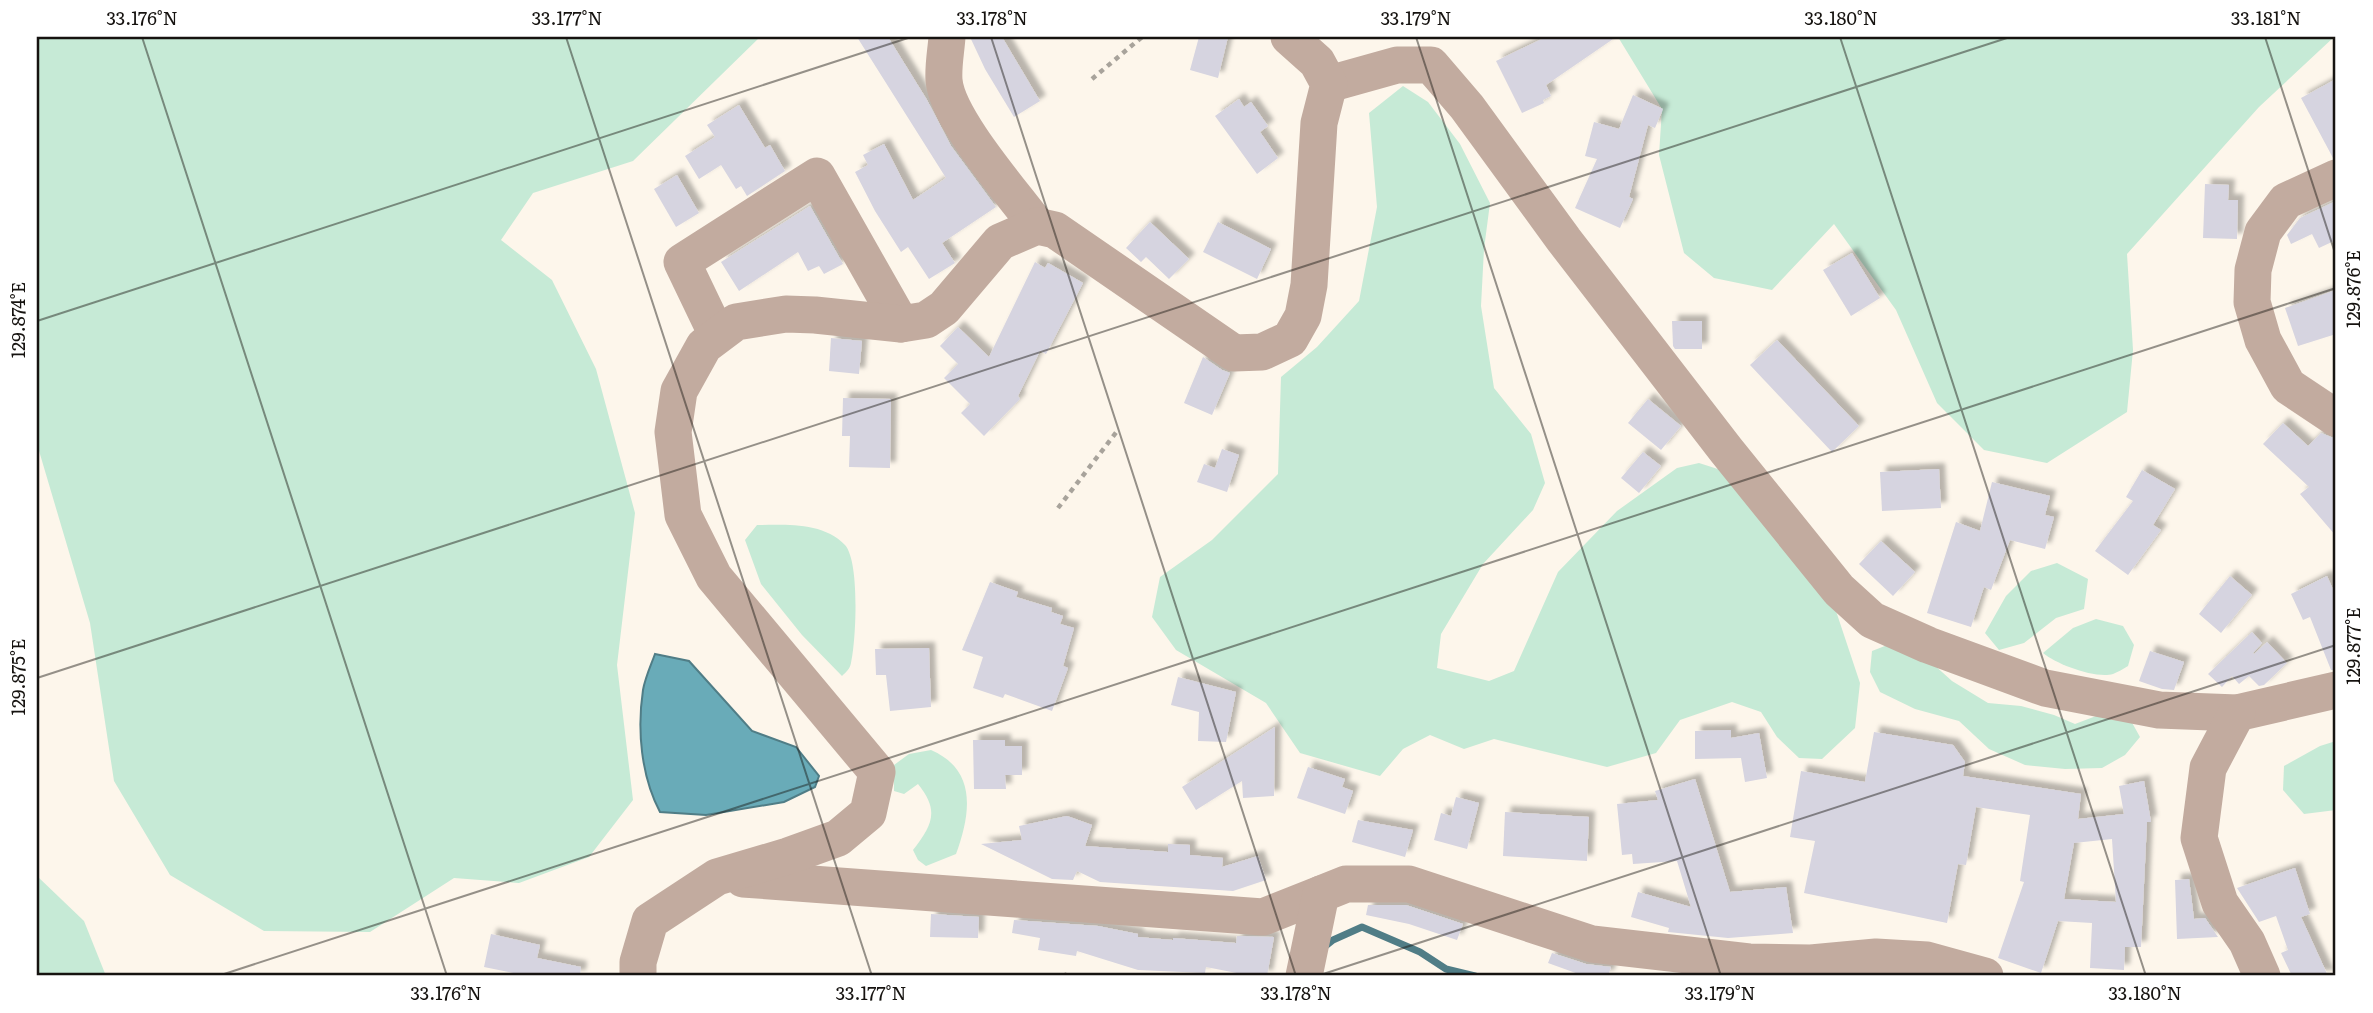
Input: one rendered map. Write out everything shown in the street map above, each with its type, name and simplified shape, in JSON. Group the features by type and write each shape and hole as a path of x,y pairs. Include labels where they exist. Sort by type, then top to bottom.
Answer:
{"street":[{"path":"947,37 944,80 949,100 959,121 1037,226"},
{"path":"1289,37 1323,61 1431,65 1467,107 1564,240 1726,450 1839,590 1872,620 1928,645 2045,688 2159,710 2237,713 2336,690"},
{"path":"638,976 638,962 650,921 717,877 838,838 868,813 877,772 714,577 683,515 673,432 679,391 704,346 736,322 786,314 901,324 926,320 944,308 1000,242 1037,226 1055,230 1234,353 1262,352 1290,339 1303,317 1309,285 1323,61"},
{"path":"717,335 682,262 817,176 901,324"},
{"path":"2336,178 2286,201 2263,232 2253,270 2252,302 2263,340 2288,386 2336,418"},
{"path":"2237,713 2208,768 2199,838 2220,903 2247,942 2262,976"},
{"path":"717,877 1263,917 1346,884 1409,884 1592,944 1749,962 1811,963 1876,957 1927,960 1986,976"},
{"path":"1304,976 1321,894"}],"path":[{"path":"1092,79 1142,37"},
{"path":"1058,508 1118,430"}],"green space":[{"path":"37,37 760,37 633,161 533,193 501,240 552,280 596,369 635,513 617,665 633,800 589,857 519,883 454,878 370,932 264,931 170,875 114,781 90,623 37,444"},
{"path":"1618,37 2334,37 2259,107 2127,254 2133,350 2127,412 2047,463 1984,450 1937,403 1896,310 1834,224 1772,290 1714,278 1684,253 1659,155 1662,109"},
{"path":"1403,86 1428,102 1460,144 1490,203 1481,306 1494,388 1531,434 1545,483 1533,510 1483,564 1441,634 1437,668 1489,681 1514,671 1558,572 1617,511 1677,468 1699,463 1724,471 1836,611 1860,683 1855,728 1822,759 1799,758 1777,737 1761,712 1732,702 1680,720 1656,753 1607,767 1494,739 1464,749 1430,735 1403,749 1380,776 1300,753 1266,703 1176,650 1152,617 1160,577 1212,540 1278,474 1281,377 1317,347 1359,301 1377,207 1369,113"},
{"path":"757,525 804,526 826,532 845,545 853,568 855,620 851,663 842,676 802,635 761,584 745,540"},
{"path":"2057,563 2088,579 2084,609 2056,618 2024,643 1999,650 1985,633 2006,596 2031,571"},
{"path":"2096,619 2123,626 2134,645 2128,666 2113,674 2096,674 2066,666 2043,653 2073,628"},
{"path":"1890,644 1922,654 1952,681 1988,703 2021,706 2075,724 2104,713 2130,719 2140,737 2125,755 2102,768 2065,769 2025,765 1989,749 1959,721 1915,709 1880,692 1870,672 1872,651"},
{"path":"2336,741 2336,810 2304,814 2283,790 2284,766 2320,746"},
{"path":"931,750 956,769 963,781 967,808 956,854 926,866 918,860 913,850 929,825 929,802 918,784 904,794 894,791 894,765 909,754"},
{"path":"37,876 84,921 106,976 37,976"}],"water":[{"path":"655,654 689,661 752,731 796,747 819,776 815,787 784,802 706,815 660,812 648,783 640,721 643,690"}],"building":[{"path":"857,37 888,37 927,100 951,146 996,207 942,243 955,263 929,279 908,247 901,252 875,211 855,172 868,165 863,155 884,144 913,200 946,178"},
{"path":"970,37 1002,37 1040,101 1014,117 985,69"},
{"path":"1199,37 1228,37 1218,78 1190,70"},
{"path":"1546,37 1616,37 1546,85 1551,96 1543,100 1544,103 1522,113 1496,61"},
{"path":"2336,79 2336,157 2333,158 2301,98"},
{"path":"1633,95 1663,109 1655,128 1648,125 1629,197 1633,199 1620,228 1575,208 1597,159 1585,156 1594,122 1619,129"},
{"path":"1239,99 1244,107 1251,102 1268,126 1260,132 1278,158 1257,174 1215,116"},
{"path":"739,105 765,148 770,145 785,171 747,196 741,186 736,189 721,165 699,179 685,156 715,137 707,125"},
{"path":"677,175 699,213 676,227 654,189"},
{"path":"2205,184 2229,185 2228,200 2238,200 2237,239 2203,238"},
{"path":"2336,201 2336,240 2319,248 2312,234 2291,244 2287,235 2300,218"},
{"path":"810,206 843,264 824,274 819,266 808,271 798,252 739,291 721,262"},
{"path":"1150,222 1189,259 1169,279 1146,257 1141,262 1126,248"},
{"path":"1218,222 1271,249 1257,279 1203,252"},
{"path":"1852,253 1880,298 1851,316 1823,270"},
{"path":"1035,262 1045,268 1048,263 1083,283 1046,354 1040,351 1018,396 1020,399 984,436 961,413 970,404 944,378 958,364 940,346 958,327 989,357"},
{"path":"2336,290 2336,334 2298,346 2285,308"},
{"path":"1672,321 1702,321 1702,349 1675,349"},
{"path":"831,338 862,341 859,374 829,371"},
{"path":"1777,340 1859,426 1832,452 1750,365"},
{"path":"1203,357 1230,373 1212,415 1184,403"},
{"path":"843,398 891,399 890,468 849,467 850,436 842,436"},
{"path":"1648,399 1681,426 1661,450 1628,423"},
{"path":"2283,423 2308,446 2321,433 2336,439 2336,536 2300,494 2309,487 2263,444"},
{"path":"1222,449 1239,455 1227,492 1197,482 1204,464 1215,468"},
{"path":"1643,452 1661,466 1639,493 1621,478"},
{"path":"1939,469 1941,508 1882,511 1880,472"},
{"path":"2142,470 2175,489 2153,525 2161,530 2128,575 2095,551 2133,501 2126,497"},
{"path":"1992,482 2050,496 2045,515 2054,517 2045,549 2010,540 1991,590 1984,587 1971,627 1927,613 1956,522 1980,531"},
{"path":"1881,541 1915,572 1893,596 1859,564"},
{"path":"2230,576 2252,595 2221,633 2199,614"},
{"path":"2327,576 2336,596 2336,670 2331,670 2310,617 2303,620 2291,594"},
{"path":"990,582 1018,592 1016,597 1052,608 1051,612 1063,616 1060,624 1074,628 1063,666 1068,668 1052,711 1005,694 1003,698 973,688 983,657 962,650"},
{"path":"2252,632 2262,643 2254,654 2267,642 2287,663 2264,685 2259,686 2249,676 2239,684 2232,676 2222,687 2208,674"},
{"path":"929,648 931,707 890,711 886,675 876,675 875,649"},
{"path":"2150,651 2184,662 2174,690 2139,681"},
{"path":"1178,677 1236,692 1226,742 1198,741 1199,712 1171,705"},
{"path":"1275,727 1274,796 1243,798 1242,781 1196,810 1182,787"},
{"path":"1731,730 1731,738 1759,733 1767,778 1745,782 1741,758 1695,759 1695,731"},
{"path":"1874,732 1953,745 1965,762 1963,776 2081,794 2078,819 2124,814 2119,786 2144,781 2151,822 2147,822 2141,947 2125,947 2124,970 2090,968 2092,923 2058,921 2041,973 1998,958 2024,882 2020,881 2030,815 1976,807 1966,865 1958,864 1947,923 1804,893 1815,841 1790,837 1801,771 1865,782","holes":["2112,839 2116,902 2064,899 2074,843"]},
{"path":"973,740 1005,740 1005,746 1022,746 1022,775 1005,775 1006,789 974,789"},
{"path":"1308,767 1345,779 1342,787 1353,791 1345,814 1297,798"},
{"path":"1695,779 1730,892 1786,887 1793,933 1728,938 1668,932 1669,928 1631,917 1638,892 1691,907 1677,861 1633,864 1632,854 1622,855 1617,804 1658,800 1655,791"},
{"path":"1456,797 1479,803 1467,849 1434,840 1441,813 1451,816"},
{"path":"1505,812 1589,817 1587,861 1503,856"},
{"path":"1067,816 1092,825 1085,846 1168,852 1168,844 1190,845 1190,855 1223,858 1222,867 1258,856 1266,880 1233,891 1100,882 1077,871 1073,880 1052,879 981,844 1022,840 1019,826"},
{"path":"1358,820 1413,830 1405,857 1352,842"},
{"path":"2295,868 2310,914 2301,917 2328,976 2292,976 2281,953 2288,950 2276,916 2259,922 2237,888"},
{"path":"2189,879 2194,919 2205,918 2218,937 2177,939 2175,880"},
{"path":"1368,905 1406,905 1463,924 1457,940 1409,924 1366,915"},
{"path":"931,914 979,917 978,938 930,937"},
{"path":"1014,920 1098,926 1138,934 1138,937 1173,940 1236,943 1237,936 1274,937 1267,976 1252,976 1206,967 1205,973 1138,970 1077,951 1076,956 1038,950 1040,938 1012,933"},
{"path":"491,934 540,945 537,958 581,967 580,976 528,976 484,967"},
{"path":"1552,953 1586,964 1611,967 1608,976 1584,976 1548,963"}],"waterway":[{"path":"1323,948 1333,940 1362,927 1420,952 1446,969 1475,976"}]}
